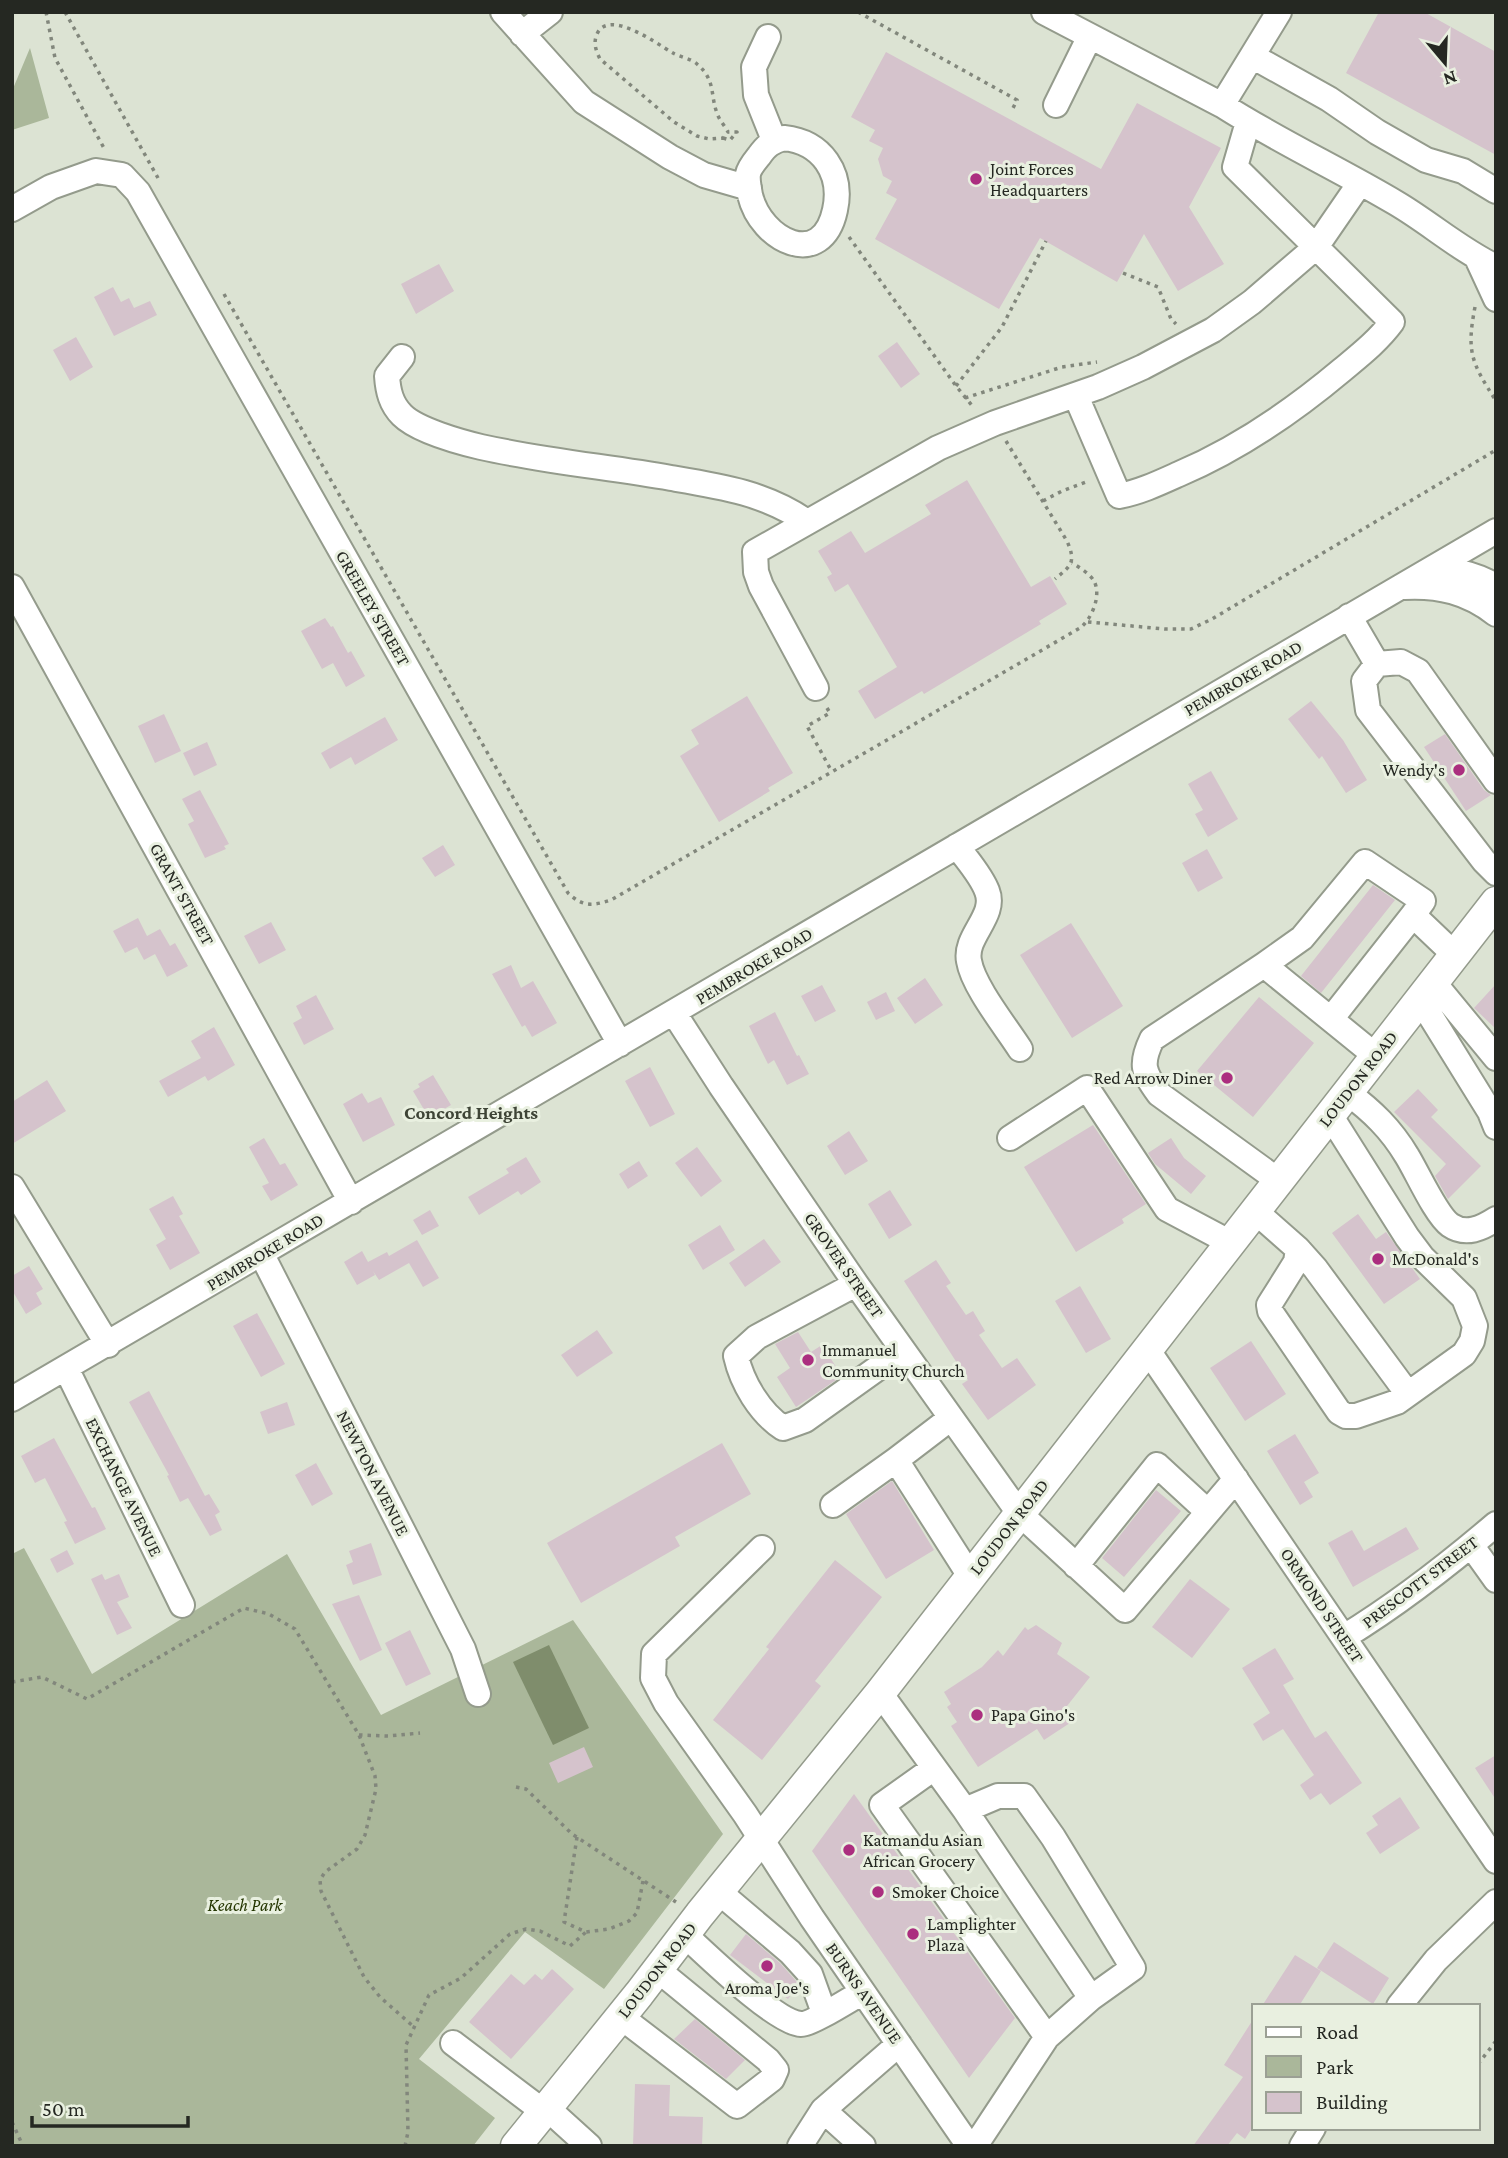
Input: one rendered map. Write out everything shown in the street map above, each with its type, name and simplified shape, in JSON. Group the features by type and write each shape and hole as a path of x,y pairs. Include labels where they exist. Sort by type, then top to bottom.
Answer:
{"main road":[{"name":"LOUDON ROAD","path":"516,2146 880,1693 1496,902"}],"street":[{"path":"503,12 584,102 670,157 704,174 749,188"},
{"path":"522,34 550,12"},
{"path":"1044,12 1222,105 1424,220 1490,271"},
{"path":"1222,105 1279,12"},
{"path":"1056,105 1090,36"},
{"path":"768,37 754,67 756,95 774,141"},
{"path":"1252,56 1329,99 1377,132 1426,160 1464,171 1496,191"},
{"path":"1076,396 1119,496 1138,493 1201,465 1254,436 1302,404 1381,337 1392,321 1235,167 1248,122"},
{"path":"796,139 810,145 822,156 832,172 836,206 832,222 825,233 814,241 788,243 767,228 757,211 749,188 748,175 755,161 774,141 796,139"},
{"path":"12,209 51,187 96,171 122,175"},
{"name":"GREELEY STREET","path":"122,175 144,204 620,1044"},
{"path":"816,688 761,586 756,572 755,552 885,480 938,447 995,423 1076,396 1143,367 1213,330 1252,303 1316,247 1360,183"},
{"path":"402,357 387,376 388,393 402,416 433,432 524,456 620,469 739,490 787,507 807,522"},
{"name":"PEMBROKE ROAD","path":"12,1399 1496,531"},
{"path":"1403,587 1431,573 1455,570 1496,586"},
{"name":"GRANT STREET","path":"12,587 352,1202"},
{"path":"1403,587 1447,589 1473,598 1495,611"},
{"path":"1349,616 1377,664"},
{"path":"1496,781 1418,671 1401,662 1377,664 1364,681 1368,710 1496,873"},
{"path":"957,846 987,890 990,905 972,943 968,960 977,982 1020,1049"},
{"path":"1279,1181 1159,1094 1145,1075 1144,1055 1152,1039 1302,938 1365,862 1423,901 1331,1019"},
{"path":"1413,915 1455,955"},
{"path":"1264,965 1376,1056"},
{"path":"1427,991 1496,1058"},
{"path":"1427,991 1496,1127"},
{"name":"GROVER STREET","path":"674,1013 856,1284 1019,1513 1125,1610 1208,1512"},
{"path":"1010,1138 1087,1088 1167,1209 1231,1243"},
{"path":"1339,1104 1375,1113 1394,1136 1426,1192 1449,1224 1462,1230 1480,1229 1496,1219"},
{"path":"1298,1249 1296,1262 1269,1305 1270,1311 1339,1412 1346,1416 1382,1409 1408,1394 1464,1354 1472,1341 1475,1326 1464,1298 1422,1257 1407,1237 1339,1104"},
{"path":"12,1187 107,1345"},
{"path":"1256,1212 1315,1268 1408,1394"},
{"name":"NEWTON AVENUE","path":"262,1255 464,1649 478,1694"},
{"path":"856,1284 757,1337 736,1356 741,1377 772,1422 783,1428 805,1420 903,1350"},
{"name":"ORMOND STREET","path":"1147,1349 1496,1861"},
{"name":"EXCHANGE AVENUE","path":"66,1368 181,1605"},
{"path":"832,1504 951,1418"},
{"path":"896,1460 971,1576"},
{"path":"1076,1566 1157,1465 1208,1512 1236,1479"},
{"name":"PRESCOTT STREET","path":"1344,1637 1384,1612 1496,1524"},
{"path":"1471,1545 1496,1580"},
{"name":"BURNS AVENUE","path":"762,1549 654,1654 653,1678 666,1703 969,2146"},
{"path":"880,1693 965,1810 1091,1998"},
{"path":"934,1768 882,1805 1047,2037"},
{"path":"965,1810 998,1796 1024,1796 1053,1837 1133,1968 1091,1998 1047,2037 975,2146"},
{"path":"719,1892 790,1952 810,1975 824,2013"},
{"path":"1401,2004 1436,1960 1496,1902"},
{"path":"685,1935 780,2015 800,2025 813,2022 863,1992"},
{"path":"621,2017 737,2106 772,2079 776,2070 768,2060 658,1970"},
{"path":"453,2043 545,2110 589,2146"},
{"path":"800,2146 823,2110 900,2044"},
{"path":"823,2110 863,2146"},
{"path":"1302,2146 1312,2130"}],"path":[{"path":"46,12 55,58 102,146 122,175"},
{"path":"65,12 162,186"},
{"path":"858,12 1017,100 1012,110"},
{"path":"723,138 729,132 737,132 730,140 697,136 674,122 608,68 595,48 597,34 602,27 609,23 623,26 696,63 713,86 717,114 729,132"},
{"path":"843,229 965,398 995,423 1043,501 1072,554 1072,563 1068,569 1055,579"},
{"path":"956,386 1002,327 1046,242"},
{"path":"1490,271 1477,295 1470,330 1471,355 1496,401"},
{"path":"1122,273 1158,287 1171,319 1182,333"},
{"path":"222,291 568,893 577,902 590,906 611,900 1088,622 1191,629 1496,450"},
{"path":"965,398 1062,367 1101,361"},
{"path":"1043,501 1077,485"},
{"path":"1072,563 1094,582 1095,599 1088,622"},
{"path":"816,688 830,713 807,726 832,772"},
{"path":"12,1682 42,1677 87,1699 244,1608 269,1614 295,1629 359,1735 376,1789 365,1835 357,1849 325,1872 320,1880 321,1891 364,1977 380,1997 414,2027"},
{"path":"359,1735 420,1733"},
{"path":"516,1787 526,1789 577,1837 676,1902"},
{"path":"577,1837 564,1922 586,1932 609,1929 629,1921 636,1913 643,1881"},
{"path":"405,2146 408,2132 407,2045 429,1995 469,1972 510,1934 526,1929 540,1931 570,1946 586,1932"},
{"path":"1480,2061 1496,2040"},
{"path":"12,2122 23,2146"}],"green space":[{"path":"30,48 49,118 12,130 12,91"},
{"name":"Keach Park","path":"24,1548 92,1674 287,1554 381,1715 573,1620 723,1834 604,1989 525,1932 419,2059 495,2118 473,2146 12,2146 12,1554"}],"shaded area":[{"path":"549,1645 589,1728 553,1745 513,1662"}],"building":[{"path":"1379,12 1424,12 1496,52 1496,155 1346,73"},
{"name":"Joint Forces Headquarters","path":"886,52 1101,169 1137,103 1221,148 1189,207 1224,264 1178,291 1144,234 1117,282 1040,238 999,309 875,239 897,199 886,193 892,181 883,176 878,159 883,148 869,141 875,130 851,117"},
{"path":"439,264 454,291 416,314 401,284"},
{"path":"113,287 121,302 129,298 134,308 150,301 157,315 114,336 94,297"},
{"path":"76,337 93,367 70,381 53,350"},
{"path":"897,342 920,374 901,388 878,356"},
{"path":"967,480 1031,587 1050,576 1067,604 1039,621 1041,624 924,694 922,691 875,719 858,691 897,667 848,584 835,592 827,577 832,574 818,551 851,531 865,553 931,514 925,505"},
{"path":"325,618 331,627 333,626 348,653 351,651 365,676 346,687 333,663 322,669 301,631"},
{"path":"747,696 793,773 768,788 770,791 719,822 680,756 699,744 691,730"},
{"path":"1311,701 1343,740 1367,780 1346,793 1322,756 1319,759 1288,719"},
{"path":"164,714 181,751 155,763 138,726"},
{"path":"385,717 398,740 355,765 351,757 330,769 321,753"},
{"name":"Wendy's","path":"1445,734 1484,790 1491,795 1466,811 1424,747"},
{"path":"207,742 217,765 194,776 183,753"},
{"path":"1211,771 1238,819 1208,837 1195,814 1203,810 1188,784"},
{"path":"200,790 229,844 224,846 226,849 205,858 188,824 194,821 182,799"},
{"path":"443,845 455,865 435,877 422,858"},
{"path":"1207,849 1223,878 1198,892 1182,863"},
{"path":"1373,885 1395,900 1321,993 1301,976"},
{"path":"138,918 147,936 160,929 170,946 175,943 188,966 167,977 155,954 144,960 137,947 125,953 113,931"},
{"path":"271,922 286,950 259,964 244,936"},
{"path":"1071,923 1123,1006 1072,1038 1020,955"},
{"path":"511,965 521,988 533,981 557,1023 532,1037 525,1025 522,1027 492,974"},
{"path":"925,978 943,1005 915,1024 897,998"},
{"path":"1496,984 1496,1029 1474,1008"},
{"path":"822,985 836,1011 815,1022 801,996"},
{"path":"886,992 895,1011 876,1020 867,1002"},
{"path":"316,995 334,1029 304,1045 293,1023 302,1018 296,1006"},
{"path":"1259,997 1314,1043 1253,1117 1197,1071"},
{"path":"775,1012 809,1074 787,1085 774,1060 768,1064 749,1026"},
{"path":"214,1027 235,1065 208,1081 205,1076 168,1097 159,1081 201,1058 191,1041"},
{"path":"650,1067 675,1114 650,1127 625,1081"},
{"path":"433,1075 451,1105 429,1118 413,1091 420,1087 418,1084"},
{"path":"47,1080 66,1111 12,1144 12,1102"},
{"path":"1418,1089 1438,1110 1431,1117 1481,1166 1448,1199 1435,1176 1446,1164 1394,1112"},
{"path":"362,1093 368,1103 381,1097 395,1125 363,1142 343,1104"},
{"path":"1093,1125 1146,1204 1122,1219 1124,1223 1076,1252 1024,1167"},
{"path":"849,1131 868,1161 845,1175 827,1146"},
{"path":"264,1138 280,1165 285,1163 298,1185 271,1201 262,1186 269,1183 249,1147"},
{"path":"1171,1138 1184,1158 1206,1176 1191,1194 1155,1164 1148,1153"},
{"path":"697,1147 722,1181 701,1197 675,1163"},
{"path":"526,1157 541,1182 521,1195 518,1191 479,1215 468,1197 509,1173 506,1169"},
{"path":"639,1161 648,1176 628,1189 619,1174"},
{"path":"890,1190 912,1225 889,1239 868,1204"},
{"path":"173,1196 183,1214 179,1216 200,1253 170,1270 156,1245 166,1239 149,1209"},
{"path":"430,1210 439,1226 422,1235 413,1220"},
{"name":"McDonald's","path":"1358,1214 1376,1239 1386,1232 1420,1279 1384,1304 1332,1233"},
{"path":"720,1225 735,1250 703,1270 688,1245"},
{"path":"764,1239 781,1262 745,1287 729,1263"},
{"path":"417,1240 439,1278 423,1287 409,1263 379,1280 373,1271 375,1275 357,1285 344,1262 362,1251 368,1262 387,1252 389,1256"},
{"path":"936,1260 951,1283 946,1286 966,1315 973,1311 985,1331 979,1335 1002,1368 1017,1358 1036,1385 988,1420 962,1384 968,1380 904,1281"},
{"path":"29,1266 43,1289 36,1293 42,1304 26,1314 12,1290 12,1276"},
{"path":"1080,1286 1111,1339 1086,1353 1055,1301"},
{"path":"257,1313 285,1364 261,1377 233,1326"},
{"path":"597,1330 613,1353 577,1377 561,1355"},
{"name":"Immanuel Community Church","path":"798,1332 811,1352 822,1345 842,1376 796,1407 777,1377 790,1368 775,1344"},
{"path":"1251,1341 1286,1394 1245,1421 1210,1368"},
{"path":"149,1391 205,1496 209,1494 220,1512 215,1515 222,1530 210,1536 188,1498 180,1502 167,1476 169,1475 129,1402"},
{"path":"287,1402 295,1425 268,1434 260,1412"},
{"path":"1295,1434 1319,1473 1304,1482 1313,1497 1300,1505 1267,1451"},
{"path":"54,1438 106,1529 75,1544 64,1522 67,1521 45,1478 35,1483 21,1456"},
{"path":"722,1443 751,1494 675,1537 680,1546 581,1603 547,1543"},
{"path":"316,1463 333,1494 312,1506 295,1475"},
{"path":"892,1481 934,1550 886,1579 846,1514"},
{"path":"1156,1490 1181,1511 1124,1577 1102,1558"},
{"path":"1406,1527 1419,1549 1353,1587 1328,1543 1352,1530 1364,1551"},
{"path":"371,1543 382,1575 353,1585 346,1565 353,1562 349,1551"},
{"path":"67,1550 74,1564 57,1573 50,1559"},
{"path":"835,1560 882,1597 815,1681 821,1686 762,1760 713,1720 769,1649 766,1647"},
{"path":"102,1574 105,1580 119,1574 129,1597 117,1602 132,1628 117,1635 91,1579"},
{"path":"1190,1579 1230,1609 1192,1658 1152,1627"},
{"path":"359,1595 382,1650 360,1661 332,1604"},
{"path":"1036,1625 1062,1643 1057,1654 1090,1677 1067,1706 1076,1719 1044,1740 1037,1729 978,1767 951,1726 957,1722 947,1707 951,1704 944,1692 982,1667 998,1650 1003,1656 1025,1627 1028,1630"},
{"path":"410,1630 431,1674 406,1686 385,1643"},
{"path":"1275,1648 1294,1679 1283,1685 1315,1738 1326,1731 1362,1783 1330,1805 1321,1793 1310,1800 1300,1785 1314,1775 1283,1729 1263,1741 1253,1724 1270,1713 1242,1668"},
{"path":"584,1747 593,1767 558,1783 549,1763"},
{"path":"1496,1755 1496,1800 1475,1768"},
{"name":"Lamplighter Plaza","path":"854,1794 1015,2018 969,2078 812,1851"},
{"path":"1400,1797 1420,1828 1380,1854 1366,1833 1378,1825 1372,1816"},
{"name":"Aroma Joe's","path":"746,1934 780,1963 797,1982 798,1986 788,1999 730,1955"},
{"path":"1334,1942 1389,1978 1373,2004 1317,1968"},
{"path":"1295,1955 1321,1971 1300,2004 1263,2004"},
{"path":"552,1969 574,1989 511,2059 469,2022 511,1974 524,1985 535,1974 542,1980"},
{"path":"695,2019 745,2060 726,2079 674,2039"},
{"path":"1252,2021 1252,2128 1245,2139 1237,2133 1227,2146 1193,2146 1243,2077 1224,2065"},
{"path":"635,2084 670,2085 669,2116 703,2117 702,2146 633,2146"}],"place":[{"name":"Joint Forces Headquarters","path":"976,179"},
{"name":"Wendy's","path":"1459,770"},
{"name":"Red Arrow Diner","path":"1227,1078"},
{"name":"McDonald's","path":"1378,1259"},
{"name":"Immanuel Community Church","path":"808,1360"},
{"name":"Papa Gino's","path":"977,1715"},
{"name":"Katmandu Asian African Grocery","path":"849,1850"},
{"name":"Smoker Choice","path":"878,1892"},
{"name":"Lamplighter Plaza","path":"913,1934"},
{"name":"Aroma Joe's","path":"767,1966"}],"district":[{"name":"Concord Heights","path":"471,1112"}]}
